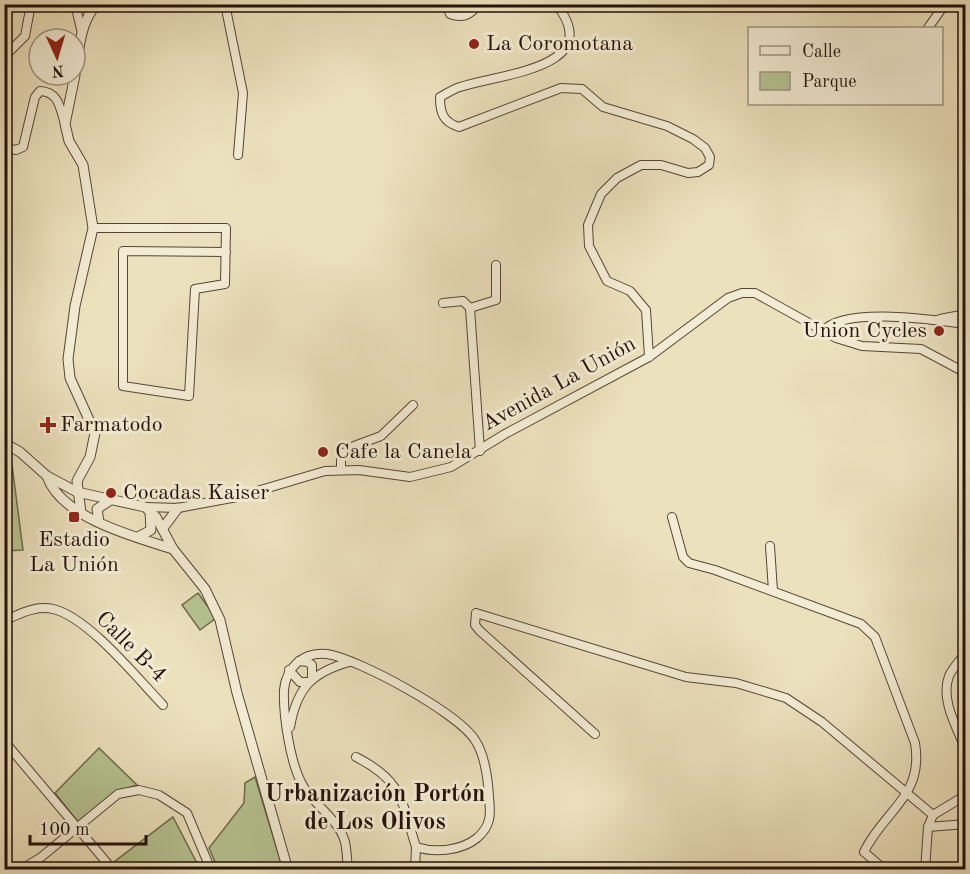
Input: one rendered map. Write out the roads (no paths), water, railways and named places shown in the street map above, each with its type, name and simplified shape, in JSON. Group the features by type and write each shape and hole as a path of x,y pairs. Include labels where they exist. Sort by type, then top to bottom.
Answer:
{"street":[{"path":"4,53 8,53 25,36 31,4"},
{"path":"75,4 81,27"},
{"path":"84,27 91,10 97,4"},
{"path":"225,4 243,93 238,155"},
{"path":"446,4 450,14 459,17 471,14 479,4"},
{"path":"556,4 568,24 567,47 555,58 542,64 509,76 461,87 440,97 440,112 449,124 459,127 561,88 582,89 603,107 667,126 705,148 710,157 709,165 698,172 688,173 660,165 641,165 616,178 601,194 588,225 589,246 607,281 630,291 646,310 649,357"},
{"path":"929,27 945,4"},
{"path":"65,124 72,87"},
{"path":"4,148 16,150 23,147 34,97 40,91 49,91 56,97 69,141 83,165 93,228 75,306 68,359 70,378 95,433 93,449 77,481 81,513"},
{"path":"93,228 226,228 226,252 225,284 195,289 189,396 123,386 123,251 226,252"},
{"path":"470,308 496,300 496,265"},
{"name":"Avenida La Unión","path":"4,443 31,460 47,476 77,492 148,509 177,508 237,497 302,477 340,470 410,477 451,466 480,451 505,434 649,357 728,298 742,293 755,293 823,331 862,346 921,350 966,374"},
{"path":"443,303 463,301 470,308 480,451"},
{"path":"951,317 966,307"},
{"path":"936,320 966,314"},
{"path":"823,331 828,325 861,316 966,324"},
{"path":"340,470 341,455 346,450 381,436 413,405"},
{"name":"Avenida La Unión","path":"47,476 55,493 81,513 99,522 173,549"},
{"path":"99,522 97,509 109,501"},
{"path":"163,528 177,508"},
{"path":"148,509 163,528 173,549 205,589 217,612 237,693 288,870"},
{"path":"138,537 151,530 148,509"},
{"path":"672,517 683,557 689,563 861,624 875,637 915,743 917,757 913,783 907,794 864,852 885,870"},
{"path":"770,546 773,591"},
{"name":"Calle B-4","path":"4,621 39,608 51,609 75,618 163,705"},
{"path":"595,734 480,631 475,625 476,613 686,677 735,683 786,698 822,722 933,815"},
{"path":"966,652 950,676 946,689 948,707 966,750"},
{"path":"348,870 345,842 339,829 301,782 289,734 284,689 289,670 298,661 325,654 351,662 429,702 475,739 481,753 489,789 491,819 485,831 472,842 449,849 428,851 416,847"},
{"path":"298,661 312,665 310,681"},
{"path":"289,734 294,708 310,681 326,669 351,662"},
{"path":"289,670 300,682 310,681"},
{"path":"4,741 113,870"},
{"path":"356,757 377,768 391,779 398,790 416,847 415,870"},
{"path":"20,870 40,858 118,794 140,790 150,791 179,806 187,813 211,870"},
{"path":"926,870 928,827 933,815 966,795"},
{"path":"928,827 966,824"}],"place":[{"name":"La Coromotana","path":"474,44"},
{"name":"Union Cycles","path":"939,331"},
{"name":"Farmatodo","path":"48,425"},
{"name":"Cafe la Canela","path":"323,452"},
{"name":"Cocadas Kaiser","path":"111,493"},
{"name":"Estadio La Unión","path":"74,517"}],"district":[{"name":"Urbanización Portón de Los Olivos","path":"375,809"}]}
